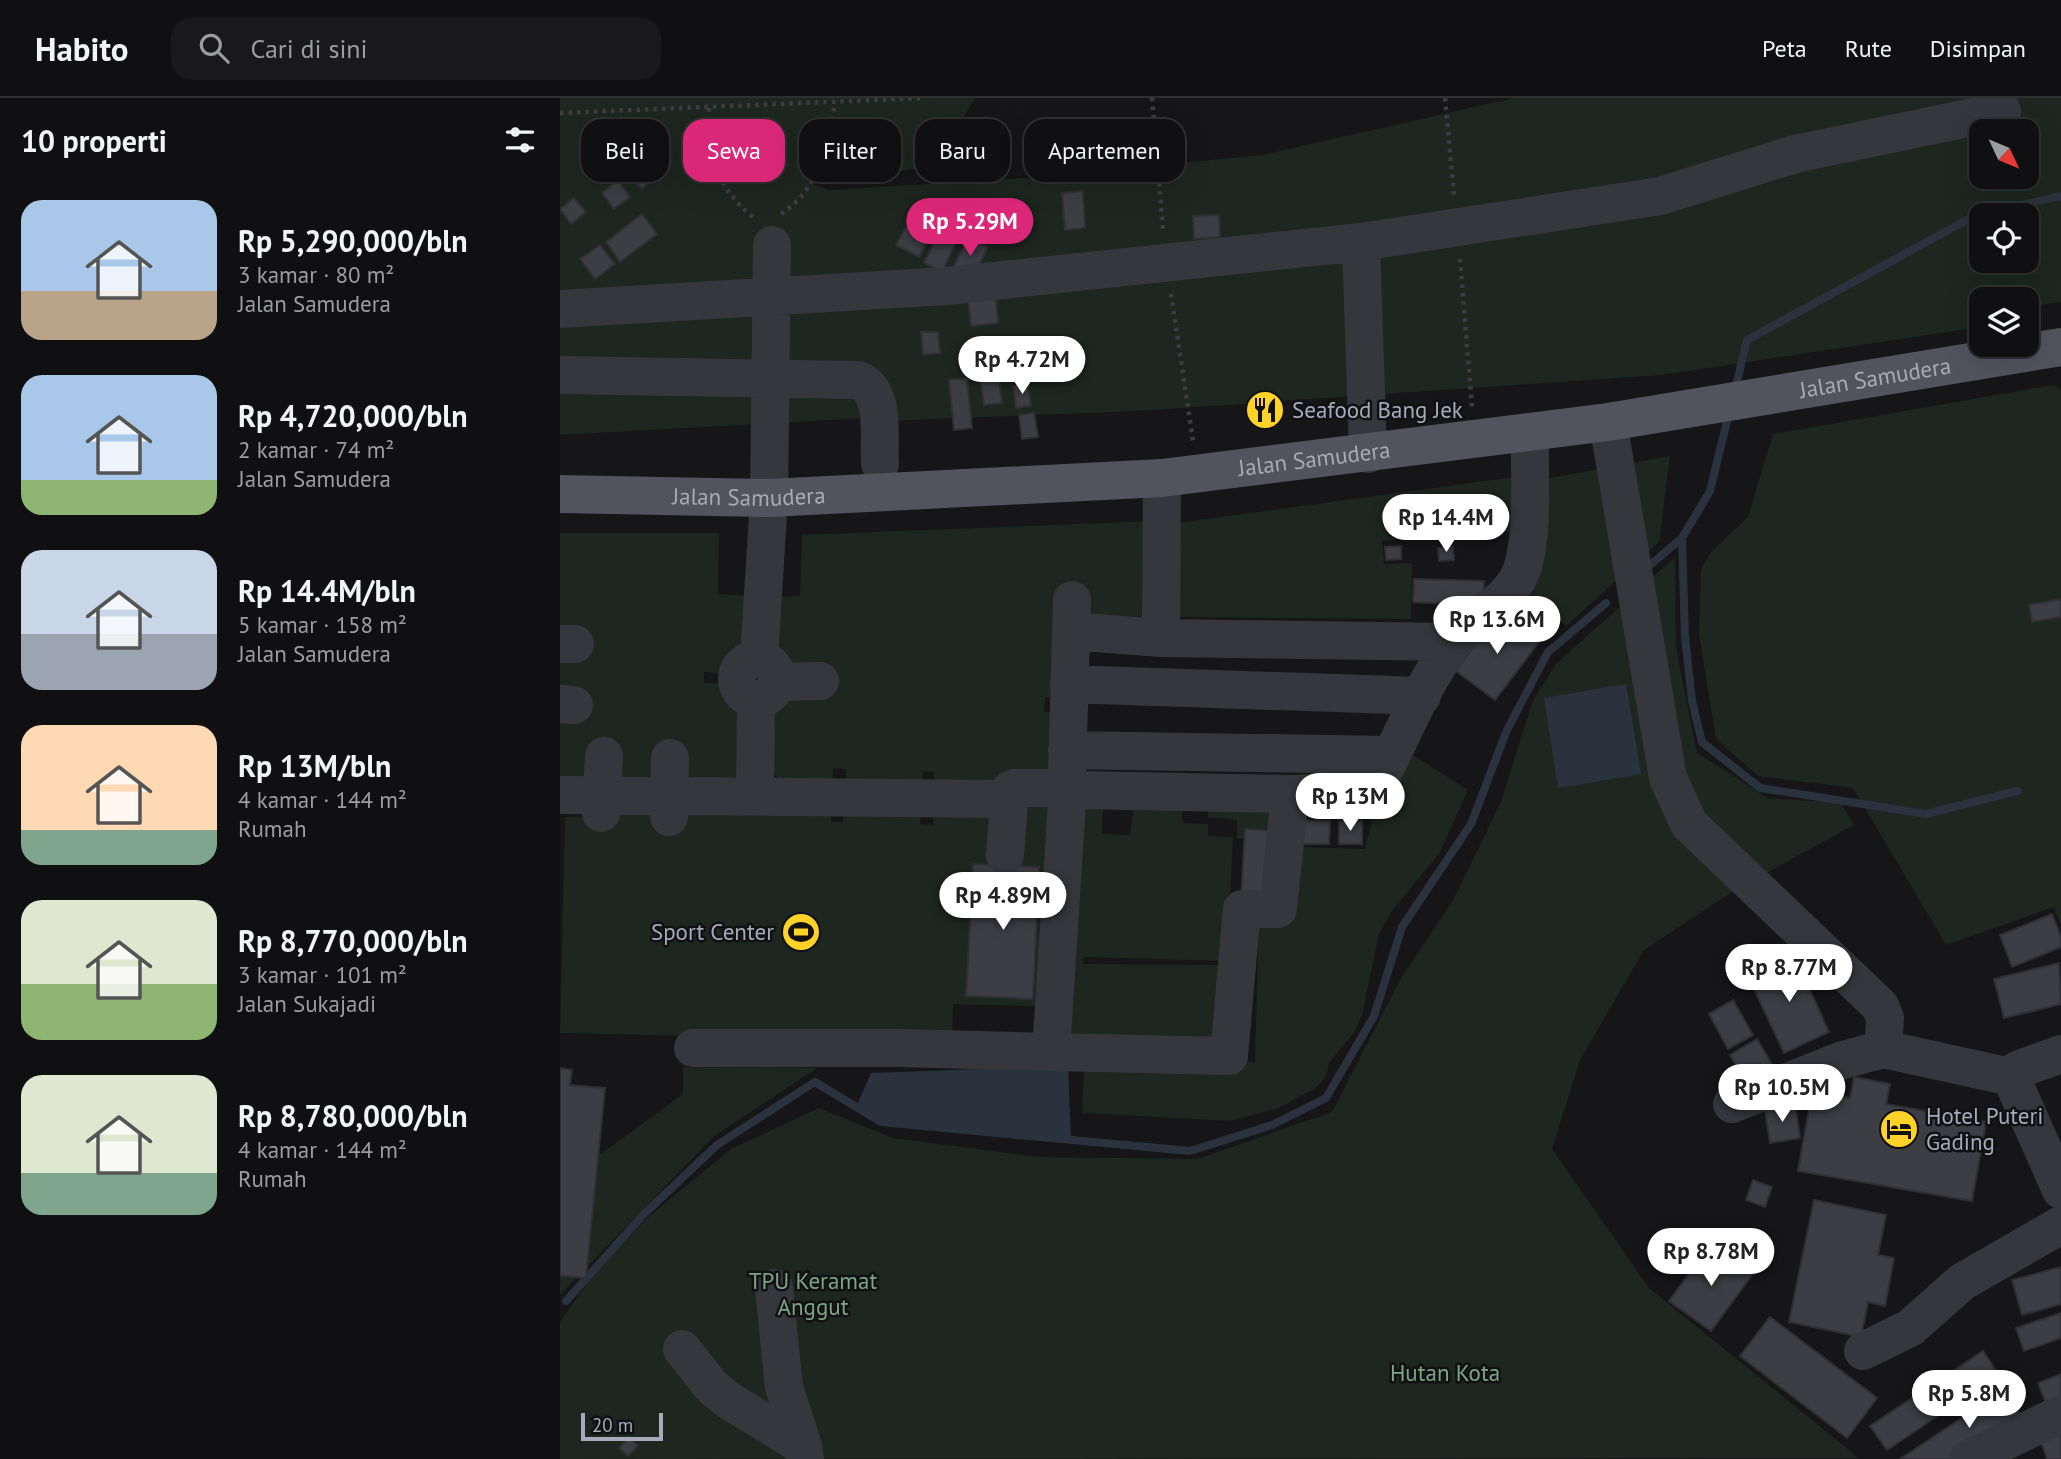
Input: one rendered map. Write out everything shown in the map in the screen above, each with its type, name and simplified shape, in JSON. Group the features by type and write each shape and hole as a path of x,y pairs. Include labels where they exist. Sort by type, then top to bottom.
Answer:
{"main road":[{"name":"Jalan Samudera","path":"560,494 769,498 1162,478 1608,422 2061,348"}],"street":[{"path":"560,309 947,286 1361,242 1457,229 1660,196 1795,154 2002,111"},
{"path":"755,795 747,680 769,498 772,298 765,234"},
{"path":"1361,242 1368,454"},
{"path":"560,375 858,380 868,384 877,396 880,464"},
{"path":"1608,422 1668,778 1675,797 1689,824 1880,1006 1885,1018 1883,1049"},
{"path":"1067,781 1290,794 1368,791 1381,779 1422,696 1454,642 1513,584 1521,572 1527,548 1530,432"},
{"path":"1161,638 1162,478"},
{"path":"1051,1052 1067,781 1072,616 1161,638 1454,642"},
{"path":"747,680 820,681"},
{"path":"1068,699 1422,696"},
{"path":"602,804 604,755"},
{"path":"1005,855 1008,799 1012,788 1067,781 1392,755"},
{"path":"669,807 670,758"},
{"path":"693,1048 900,1048 1227,1058 1230,1056 1242,909 1278,909 1290,794"},
{"path":"560,795 602,804 669,807 755,795 927,800 1008,799"},
{"path":"1732,1104 1843,1060 1883,1049 2011,1077"},
{"path":"2011,1077 2017,1070 2061,1054"},
{"path":"2011,1077 2061,1189"},
{"path":"1863,1351 1910,1328 1962,1282 2061,1225"},
{"path":"774,1288 784,1387 804,1453"},
{"path":"682,1349 712,1387 804,1453"},
{"path":"1968,1459 2061,1414"}],"path":[{"path":"560,113 924,98"},
{"path":"1445,98 1475,439"},
{"path":"709,108 709,141 719,181 736,204 765,234 783,213 802,197 817,174 835,102"}],"green space":[{"path":"560,98 975,98 963,119 915,119 915,169 901,171 901,119 799,119 799,182 829,190 960,182 1010,182 1010,179 1024,178 1024,182 1185,182 1185,162 1262,155 1514,98 2061,98 2061,302 2039,305 2039,287 1969,287 1969,329 1661,375 1137,411 886,421 886,417 560,435"},
{"path":"2053,385 2061,390 2061,925 2054,907 1946,945 1853,788 1758,776 1716,739 1699,634 1701,570 1710,553 1748,517 1773,434"},
{"path":"1670,456 1659,542 1566,626 1530,598 1539,480"},
{"path":"1522,476 1524,530 1382,541 1384,564 1412,563 1411,619 1180,617 1177,523"},
{"path":"1152,521 1157,617 1091,616 1087,696 1045,697 1044,712 1063,712 1062,772 934,796 934,772 923,771 922,796 845,793 846,769 833,768 832,793 786,787 763,763 766,706 787,674 769,652 770,597 800,596 802,535"},
{"path":"560,533 719,533 718,594 753,596 751,653 729,675 704,672 704,683 728,683 750,707 746,766 721,792 560,788"},
{"path":"1675,557 1676,648 1697,753 1768,798 1841,803 1854,825 1735,890 1644,950 1580,1060 1552,1149 1649,1288 1859,1458 560,1459 560,1322 593,1275 647,1218 731,1149 819,1108 893,1138 1040,1157 1197,1159 1332,1112 1401,978 1453,900 1501,802 1533,700 1556,664"},
{"path":"1405,750 1468,790 1439,854 1391,912 1379,934 1362,1015 1353,1034 1329,1063 1326,1077 1316,1088 1279,1108 1230,1121 1082,1113 1085,1058 1255,1062 1259,913 1297,913 1300,847 1365,849 1377,799"},
{"name":"Sport Center","path":"1015,793 1050,794 1059,882 1042,882 1038,1006 953,1004 952,1042 560,1033 565,817 608,817 674,802 832,805 831,822 843,822 843,805 921,806 920,824 933,825 933,805"},
{"path":"1103,797 1102,834 1130,835 1135,798 1182,800 1182,823 1208,824 1208,836 1233,837 1229,923 1243,1047 1066,1044 1071,805","holes":["1084,957 1227,961 1228,965 1083,964"]},
{"path":"1210,798 1289,802 1273,830 1245,829 1244,839 1237,838 1237,820 1208,817"},
{"path":"683,1067 817,1068 713,1137 560,1295 560,1184 683,1094"}],"shaded area":[{"path":"1626,684 1641,774 1558,788 1544,698"},
{"path":"1068,1066 1071,1140 881,1122 857,1105 871,1073"}],"building":[{"path":"619,182 630,197 614,209 602,193"},
{"path":"636,182 649,182 642,189"},
{"path":"1083,191 1085,228 1065,230 1062,193"},
{"path":"574,198 586,212 571,224 560,209"},
{"path":"913,213 936,225 919,257 896,245"},
{"path":"642,214 657,234 620,262 606,242"},
{"path":"1219,215 1220,237 1194,239 1193,216"},
{"path":"942,225 960,234 942,272 924,263"},
{"path":"968,237 988,247 972,280 952,270"},
{"path":"600,245 615,264 595,279 580,259"},
{"path":"996,299 998,323 971,326 968,300"},
{"path":"921,332 938,332 940,353 923,355"},
{"path":"998,373 1002,403 984,405 980,376"},
{"path":"967,378 972,428 954,430 949,380"},
{"path":"1028,384 1031,406 1016,408 1013,386"},
{"path":"1034,413 1038,437 1022,439 1019,415"},
{"path":"1401,546 1401,559 1386,560 1385,547"},
{"path":"1453,547 1454,560 1439,561 1438,548"},
{"path":"1414,579 1484,581 1483,605 1413,602"},
{"path":"2061,599 2061,617 2032,622 2029,605"},
{"path":"1499,612 1539,642 1495,700 1456,671"},
{"path":"1303,821 1330,821 1329,844 1303,844"},
{"path":"1339,821 1362,821 1362,844 1339,844"},
{"path":"1245,829 1274,831 1272,882 1257,901 1241,900"},
{"path":"973,864 1039,867 1033,999 966,996"},
{"path":"2052,914 2061,937 2061,947 2012,967 2000,935"},
{"path":"1794,955 1829,1032 1784,1053 1748,976"},
{"path":"2059,963 2061,1004 2004,1018 1994,979"},
{"path":"1733,1000 1753,1035 1728,1049 1709,1014"},
{"path":"1757,1039 1774,1068 1747,1084 1730,1055"},
{"path":"560,1068 572,1070 570,1085 605,1088 586,1278 560,1276"},
{"path":"1854,1077 1890,1084 1886,1104 1986,1122 1972,1201 1798,1171 1812,1092 1850,1098"},
{"path":"1795,1105 1800,1138 1770,1143 1765,1110"},
{"path":"1753,1180 1772,1187 1765,1207 1746,1200"},
{"path":"1814,1200 1886,1215 1878,1255 1894,1258 1885,1306 1868,1302 1861,1337 1789,1322"},
{"path":"1711,1244 1752,1275 1711,1331 1669,1301"},
{"path":"2061,1267 2061,1304 2022,1315 2012,1280"},
{"path":"2061,1313 2061,1338 2024,1351 2016,1328"},
{"path":"1770,1317 1877,1398 1847,1438 1740,1356"},
{"path":"1983,1351 1999,1375 1887,1450 1870,1426"},
{"path":"2061,1374 2061,1406 2049,1411 2038,1383"},
{"path":"2004,1390 2021,1416 1955,1459 1900,1459"},
{"path":"2061,1420 2061,1459 2047,1459 2036,1428"},
{"path":"628,1437 638,1445 628,1456 619,1448"}],"waterway":[{"path":"1735,390 1747,340 1976,215 2061,196"},
{"path":"1649,566 1682,538 1710,491 1729,413"},
{"path":"1682,538 1685,637 1692,701 1702,742 1760,788 1926,814 2017,791"},
{"path":"566,1301 643,1215 717,1145 815,1082 881,1122 1190,1151 1272,1125 1326,1098 1374,1016 1402,927 1471,824 1507,730 1548,652 1606,603"}],"place":[{"name":"Seafood Bang Jek","path":"1265,410"},
{"name":"Sport Center","path":"801,932"},
{"name":"Hotel Puteri Gading","path":"1899,1129"}],"park label":[{"name":"TPU Keramat Anggut","path":"813,1294"},
{"name":"Hutan Kota","path":"1445,1373"}]}
